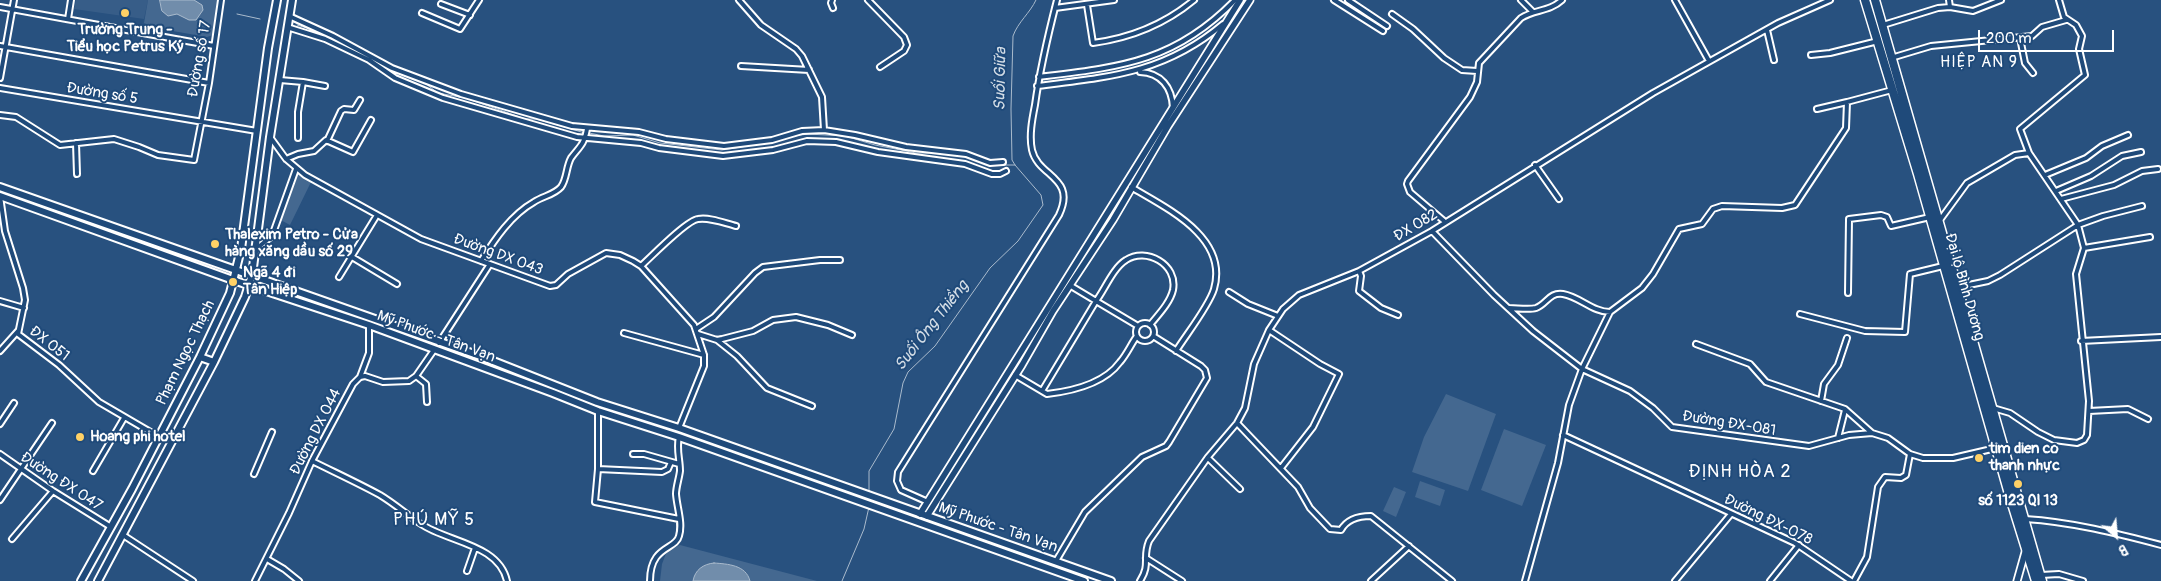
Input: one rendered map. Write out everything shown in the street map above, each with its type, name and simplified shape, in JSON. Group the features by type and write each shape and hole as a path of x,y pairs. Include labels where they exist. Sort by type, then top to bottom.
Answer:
{"highway":[{"name":"Đại lộ Bình Dương","path":"1865,0 2026,549 2037,579"},
{"name":"Đại lộ Bình Dương","path":"1875,0 1926,172 1957,288 1994,408 2025,520 2037,579"}],"main road":[{"name":"Phạm Ngọc Thạch","path":"81,581 200,357 220,316 237,269 258,131 268,48 277,0"},
{"name":"Phạm Ngọc Thạch","path":"98,581 214,362 250,284 270,137 292,0"},
{"name":"Mỹ Phước - Tân Vạn","path":"0,187 483,357 597,402 679,428 863,492 1111,581"},
{"name":"Mỹ Phước - Tân Vạn","path":"0,196 233,280 250,284 370,325 598,411 679,437 1084,581"},
{"path":"200,357 214,362"},
{"path":"111,527 123,535"}],"street":[{"path":"0,78 3,47 14,0"},
{"path":"68,19 71,0"},
{"name":"Đường số 17","path":"76,143 114,139 158,155 194,160 209,83 221,0"},
{"path":"422,14 460,29 480,0"},
{"path":"739,0 761,25 799,52 822,97 824,130"},
{"path":"832,0 833,8"},
{"path":"868,0 904,37 907,46 904,51 880,67"},
{"path":"928,502 901,490 897,481 898,472 1059,215 1062,206 1063,196 1059,183 1039,163 1032,150 1032,125 1037,86 1057,0"},
{"path":"1054,8 1114,0"},
{"path":"1087,5 1093,43 1123,38 1152,27 1170,18 1194,0"},
{"path":"1039,77 1112,68 1154,56 1198,33 1235,0"},
{"path":"923,515 1068,284 1240,0"},
{"path":"923,515 928,502 991,408 1015,376 1068,284 1113,220 1131,187 1250,0"},
{"path":"1334,0 1383,31"},
{"path":"1348,0 1387,26"},
{"path":"1522,0 1533,12"},
{"path":"1444,221 1410,192 1406,184 1470,97 1477,82 1479,63 1522,18 1533,12 1554,7 1562,0"},
{"path":"1675,0 1709,61"},
{"name":"ĐX 082","path":"1140,581 1146,571 1149,541 1208,458 1237,423 1245,408 1254,364 1269,330 1283,309 1299,295 1359,271 1432,231 1444,221 1653,93 1766,30 1830,0"},
{"path":"1948,0 1950,7"},
{"path":"1882,26 1938,8 1950,7 1973,11 2000,0"},
{"path":"2059,0 2066,20"},
{"path":"441,4 470,15"},
{"path":"0,7 214,46"},
{"path":"1392,14 1413,29 1444,58 1462,70 1477,71"},
{"path":"290,16 333,36 392,68 439,86 572,126 587,129 639,132 666,139 724,146 772,140 802,131 824,130 906,147 966,154 990,163 1003,162"},
{"path":"1037,86 1107,77 1157,64 1192,47 1228,19"},
{"path":"1891,58 1931,46 2032,36 2042,27 2066,20 2076,25 2082,36 2079,49 2085,75 2020,130 2029,153 2078,225 2084,248 2076,274 2081,340 2090,411 2087,435 2084,440 2077,443 2054,440 2010,414 1994,408"},
{"path":"288,27 325,39 369,60 396,78 443,98 566,135 641,143 659,148 723,156 773,150 808,141 836,142 878,152 965,164 992,174 1000,174 1006,171"},
{"path":"1766,30 1774,60"},
{"path":"2020,38 2025,64 2033,73"},
{"path":"1811,55 1830,53 1878,41"},
{"path":"3,47 209,83"},
{"path":"741,66 809,70"},
{"path":"1132,72 1147,72 1162,79 1170,91 1173,109"},
{"path":"280,80 325,86"},
{"path":"298,138 298,112 303,82"},
{"name":"Đường số 5","path":"0,88 258,131"},
{"path":"1817,109 1892,90"},
{"path":"286,159 298,154 314,151 327,141 341,111 344,109 354,110 360,100"},
{"path":"1525,581 1558,464 1569,404 1582,369 1610,312 1642,288 1654,274 1679,229 1702,224 1713,209 1722,206 1782,208 1796,205 1846,128 1847,102"},
{"path":"0,115 16,117 60,145 76,143 77,174"},
{"path":"327,141 353,152 371,120"},
{"path":"481,261 493,242 513,219 534,202 560,188 572,158 586,138 587,129"},
{"path":"2045,175 2086,158 2102,146 2128,135"},
{"name":"Đường DX 043","path":"270,137 296,169 420,239 550,286 556,285 568,274 606,253 620,255 641,266 685,313 697,332 704,355 704,366 679,428"},
{"path":"2056,191 2091,176 2122,156 2141,152"},
{"path":"1938,222 1967,183 2014,155 2029,153"},
{"path":"1535,165 1558,199"},
{"path":"256,249 272,236 296,169"},
{"path":"2061,199 2105,188 2142,171 2158,169"},
{"path":"1131,187 1193,227 1208,246 1214,264 1215,281 1212,293 1176,351"},
{"name":"ĐX 051","path":"0,196 5,230 23,288 24,308 18,331 19,336 59,365 98,402 159,436"},
{"path":"1957,288 1988,281 2000,275 2078,225 2103,216 2142,206"},
{"path":"339,277 378,215"},
{"path":"1848,293 1849,219 1884,215 1889,220 1891,226 1930,217"},
{"path":"641,266 694,219 710,219 736,226"},
{"name":"Đường ĐX-081","path":"1432,231 1532,331 1582,369 1630,391 1653,408 1672,427 1809,446 1838,438 1872,433"},
{"path":"2084,248 2150,237"},
{"path":"1042,391 1120,265 1126,260 1138,256 1153,257 1165,264 1169,270 1173,285 1173,291 1165,306 1150,325"},
{"path":"352,257 397,284"},
{"path":"812,406 767,388 737,356 717,340 697,332 763,267 827,259 840,260"},
{"path":"439,343 490,264"},
{"path":"1800,314 1866,331 1905,332 1910,274 1943,266"},
{"path":"1359,271 1361,276 1359,291 1380,308 1398,315"},
{"path":"1068,284 1138,326 1142,324 1150,325 1154,331 1153,336"},
{"path":"1229,292 1248,304 1278,316"},
{"path":"1508,308 1535,308 1552,295 1563,294 1602,312 1610,312"},
{"path":"0,301 24,308"},
{"path":"717,340 748,333 773,320 786,317 796,317 828,325 852,335"},
{"path":"360,377 370,353 370,325"},
{"path":"1015,376 1047,394 1063,392 1100,378 1120,363 1136,336 1138,326"},
{"path":"1269,330 1320,364 1339,374 1313,427 1281,468"},
{"path":"0,351 18,331"},
{"path":"624,333 704,355"},
{"path":"1136,336 1144,341 1153,336"},
{"path":"1056,561 1085,512 1142,457 1166,446 1205,383 1207,374 1205,370 1153,336"},
{"path":"2081,340 2161,337"},
{"path":"1821,401 1824,384 1838,365 1847,338"},
{"path":"1696,344 1750,364 1766,382 1845,410 1872,433 1888,438 1910,454 1923,458 1953,458 1996,448"},
{"path":"427,402 426,384 416,376 434,350"},
{"name":"Đường DX 044","path":"255,581 312,461 353,384 360,377 365,376 383,382 394,382 409,381 416,376"},
{"path":"0,424 14,403"},
{"path":"2090,411 2128,409 2148,419"},
{"path":"1838,438 1845,410"},
{"path":"598,411 598,469 594,500 596,503 680,519"},
{"path":"93,471 124,418"},
{"path":"0,500 52,423"},
{"path":"1237,423 1298,487 1310,508 1330,529 1341,530 1346,522 1370,516 1452,581"},
{"path":"254,474 272,432"},
{"name":"Đường ĐX-078","path":"1563,435 1798,545 1852,581"},
{"path":"650,581 653,559 678,541 680,519 676,493 679,464 676,448 679,437"},
{"name":"Đường ĐX 047","path":"0,454 21,470 111,527"},
{"path":"633,454 644,454 679,464"},
{"path":"1852,581 1867,557 1878,488 1885,477 1901,478 1906,475 1910,454"},
{"path":"1208,458 1240,489"},
{"path":"312,461 381,496 402,509 422,525 475,548 496,560 502,568 507,581"},
{"path":"598,469 662,472 668,469 672,462"},
{"path":"12,539 53,491"},
{"path":"1675,581 1731,514"},
{"path":"2025,520 2050,520 2094,528 2161,545"},
{"path":"123,535 193,581"},
{"path":"1770,581 1798,545"},
{"path":"1371,581 1409,546"},
{"path":"467,571 475,548"},
{"path":"2017,581 2026,549"},
{"path":"1146,558 1182,581"},
{"path":"266,559 284,569 299,581"},
{"path":"2037,579 2059,574 2083,581"}],"shaded area":[{"name":"Trường Trung - Tiểu học Petrus Ký","path":"76,0 148,0 144,19 74,9"},
{"path":"148,0 218,0 213,35 207,37 150,27 144,23"},
{"path":"160,0 194,0 202,5 203,10 196,20 189,20 177,14 168,16 162,11"},
{"path":"293,169 311,182 290,225 275,217"},
{"path":"1446,394 1496,414 1468,491 1412,472 1424,437"},
{"path":"1504,429 1546,445 1522,506 1481,490"},
{"path":"1420,481 1445,490 1440,506 1415,497"},
{"path":"1394,487 1406,492 1396,517 1383,511"},
{"path":"680,545 817,581 660,581 662,564 667,551"},
{"path":"714,563 736,566 745,572 750,581 693,581 700,568"}],"waterway":[{"name":"Suối Ông Thiềng","path":"869,493 869,471 894,429 903,383 908,372 935,346 990,268 1018,241 1043,205 1041,195 1012,160 1013,36 1036,0"},
{"path":"237,14 260,19"},
{"path":"297,25 316,31 360,53"},
{"path":"379,63 385,69 387,68 426,84 438,93 465,98 526,119 536,119 585,133"},
{"path":"589,133 604,136 633,135 660,143 722,150 772,142"},
{"path":"787,137 808,134 845,136 875,145 916,153 941,153"},
{"path":"960,155 973,159"},
{"path":"983,163 990,165 1015,165"},
{"name":"Suối Ông Thiềng","path":"842,581 864,529 869,507"}],"place":[{"name":"Trường Trung - Tiểu học Petrus Ký","path":"125,13"},
{"name":"Thalexim Petro - Cửa hàng xăng dầu số 29","path":"215,244"},
{"name":"Ngã 4 đi Tân Hiệp","path":"233,282"},
{"name":"Hoang phi hotel","path":"80,437"},
{"name":"tim dien co thanh nhực","path":"1979,458"},
{"name":"số 1123 Ql 13","path":"2018,484"}],"district":[{"name":"HIỆP AN 9","path":"1979,63"},
{"name":"ĐỊNH HÒA 2","path":"1740,472"},
{"name":"PHÚ MỸ 5","path":"434,520"}],"water label":[{"name":"Suối Giữa","path":"1001,79"}]}
